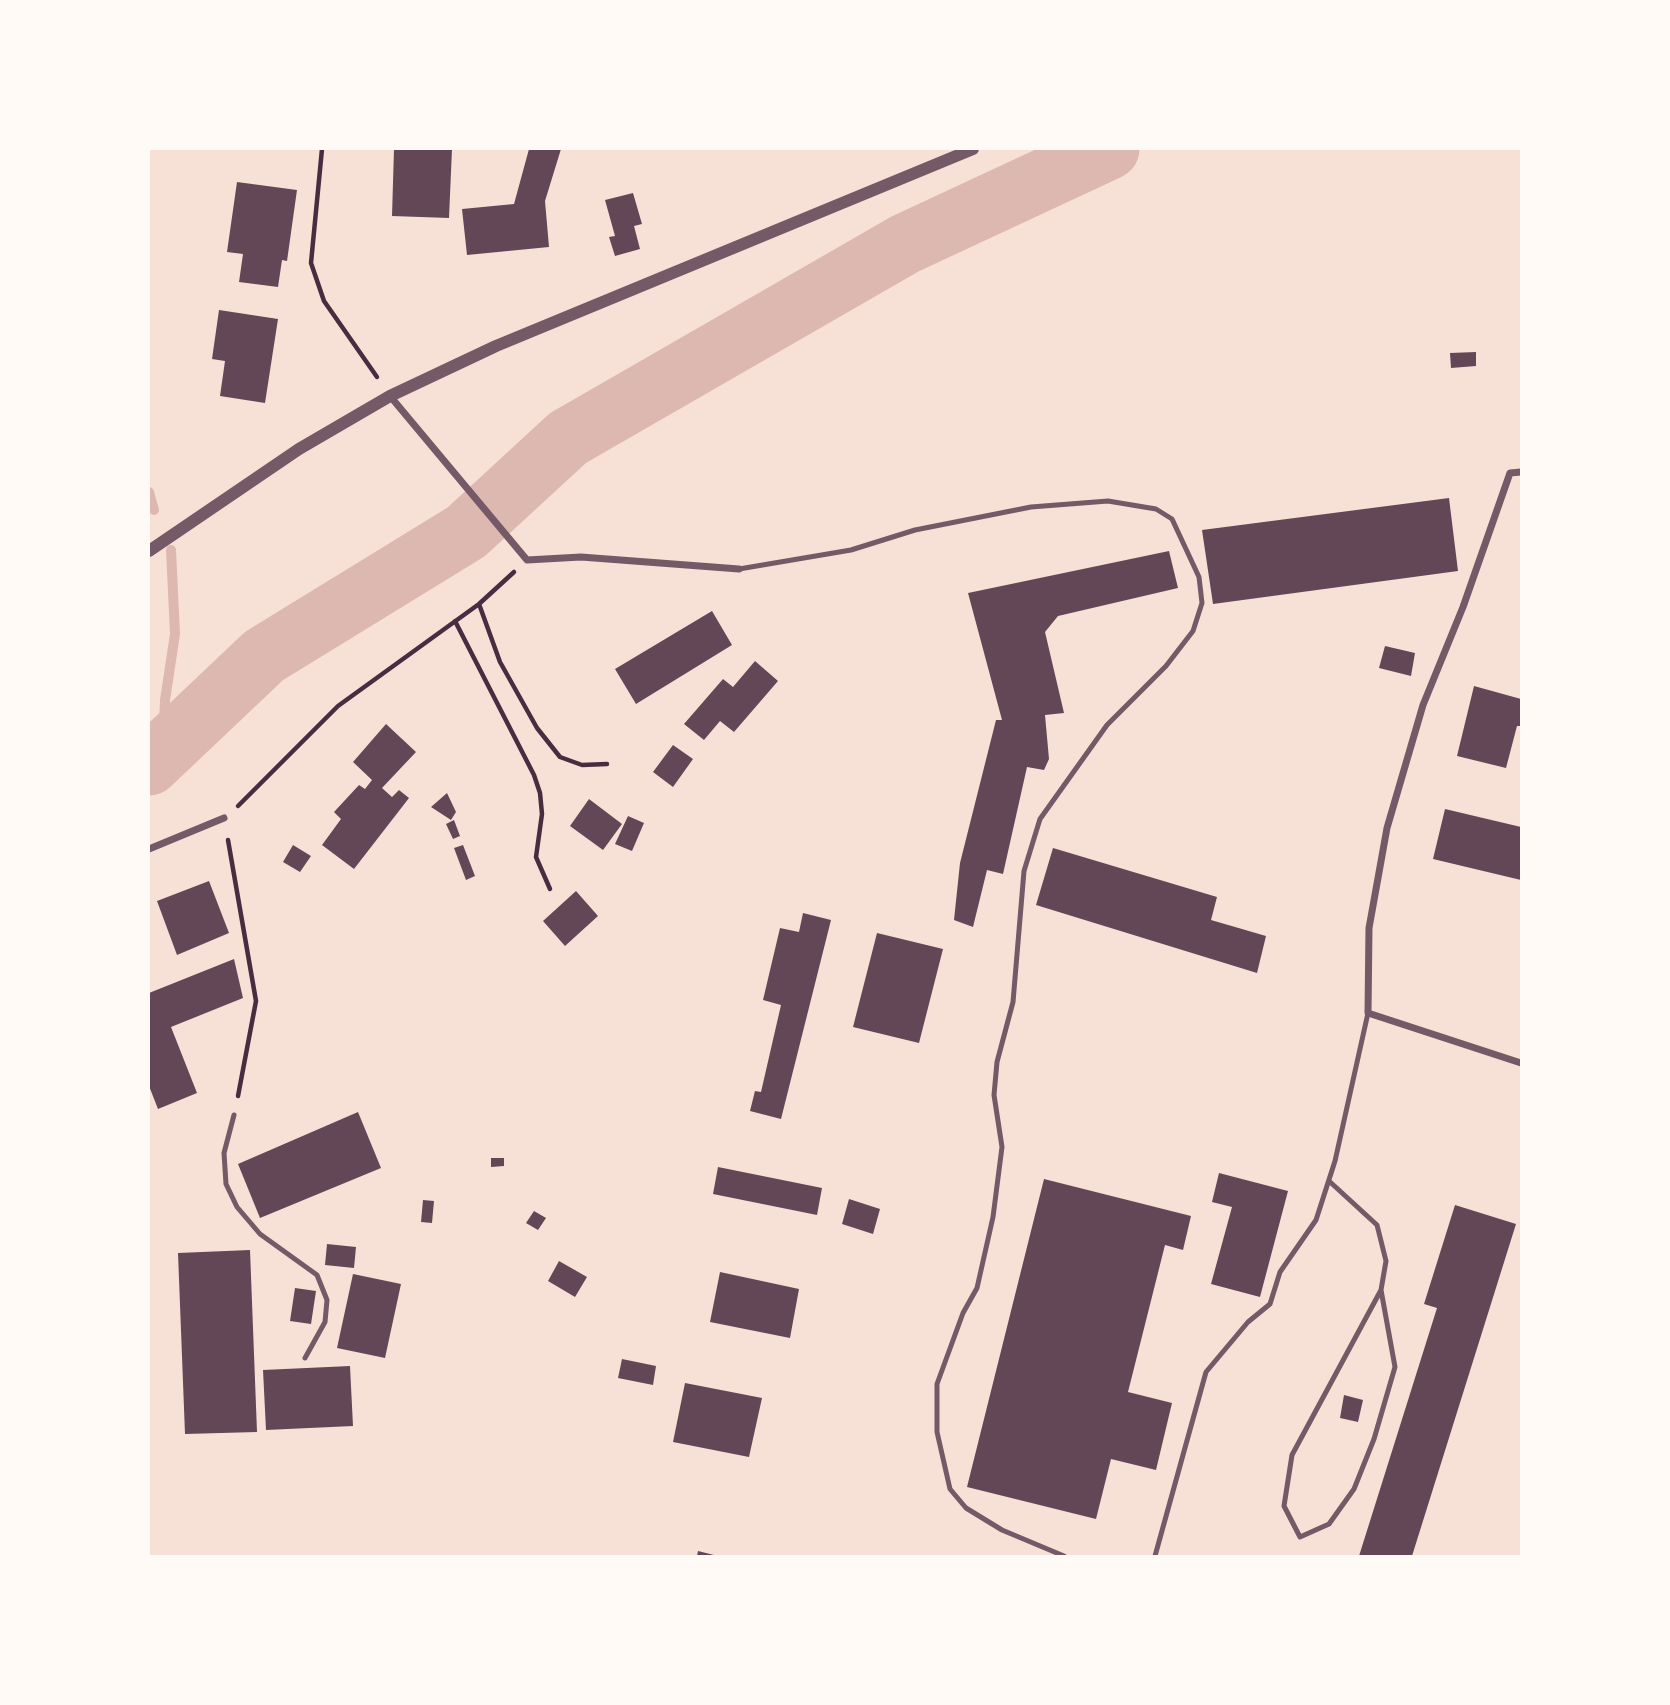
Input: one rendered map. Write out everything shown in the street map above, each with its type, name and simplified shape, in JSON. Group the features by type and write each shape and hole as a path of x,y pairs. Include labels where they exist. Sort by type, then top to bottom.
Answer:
{"street":[{"path":"149,551 299,449 390,396 496,346 973,149"},
{"path":"390,396 527,560 580,557 739,569"},
{"path":"1521,472 1510,473 1463,607 1423,705 1387,828 1369,928 1368,1013 1521,1063"},
{"path":"149,849 224,818"}],"lane":[{"path":"739,569 851,550 915,530 1031,507 1108,501 1156,509 1172,519 1199,577 1202,603 1193,631 1166,666 1107,725 1040,818 1024,871 1013,1002 997,1062 994,1095 1002,1147 993,1217 977,1288 963,1313 937,1384 937,1432 950,1489 965,1508 1002,1530 1064,1556"},
{"path":"1155,1556 1206,1372 1248,1322 1270,1304 1280,1272 1315,1220 1329,1181 1354,1083 1368,1013"},
{"path":"234,1115 224,1153 226,1184 237,1207 260,1234 317,1275 327,1300 325,1322 305,1358"},
{"path":"1329,1181 1377,1224 1387,1261 1381,1290 1292,1455 1284,1506 1300,1537 1329,1524 1354,1489 1374,1439 1395,1367 1381,1290"}],"path":[{"path":"322,149 312,229 311,262 324,301 390,396"},
{"path":"234,1115 256,1001 224,818 338,706 479,604 527,560"},
{"path":"479,604 500,662 545,738 560,757 582,765 607,764"},
{"path":"455,621 537,784 542,814 536,857 550,889"}],"building":[{"path":"394,149 452,149 449,218 392,216"},
{"path":"529,149 561,149 545,201 549,247 467,255 462,209 514,204"},
{"path":"237,182 297,190 287,261 282,260 278,287 239,282 243,254 227,252"},
{"path":"633,193 642,224 634,226 640,249 615,256 609,237 615,236 605,200"},
{"path":"219,310 278,319 265,403 220,396 225,361 212,359"},
{"path":"1476,352 1476,366 1451,368 1450,353"},
{"path":"1449,498 1458,571 1213,604 1202,530"},
{"path":"1169,551 1178,588 1058,616 1045,632 1064,713 1045,715 1049,759 1044,770 1027,767 1003,874 987,870 973,927 954,920 960,863 996,720 1002,720 968,593"},
{"path":"712,611 732,645 636,704 615,669"},
{"path":"1385,646 1415,653 1411,676 1379,668"},
{"path":"755,661 778,681 734,732 720,721 704,740 684,724 723,679 733,687"},
{"path":"1474,686 1521,699 1521,726 1517,726 1506,768 1457,756"},
{"path":"386,724 416,752 382,788 392,797 399,790 409,798 354,869 322,845 341,819 334,812 359,785 365,789 372,780 353,762"},
{"path":"673,745 693,759 673,787 653,772"},
{"path":"447,793 456,812 451,820 431,807"},
{"path":"589,799 622,824 603,850 570,826"},
{"path":"1445,809 1521,827 1521,880 1433,859"},
{"path":"628,816 644,823 632,851 615,844"},
{"path":"454,820 460,836 453,839 446,824"},
{"path":"293,845 311,856 300,872 283,862"},
{"path":"463,845 475,876 466,880 454,848"},
{"path":"1053,848 1217,897 1211,920 1266,936 1257,973 1036,905"},
{"path":"209,881 229,933 177,955 157,901"},
{"path":"576,891 598,916 565,946 543,921"},
{"path":"803,913 831,920 781,1119 750,1111 755,1091 761,1092 781,1005 763,1000 780,928 799,932"},
{"path":"877,933 943,949 919,1043 853,1027"},
{"path":"234,959 243,998 171,1027 197,1093 158,1109 149,1086 149,993"},
{"path":"358,1112 381,1168 260,1218 238,1164"},
{"path":"491,1158 504,1158 504,1166 491,1167"},
{"path":"718,1167 822,1188 817,1215 713,1194"},
{"path":"1219,1173 1288,1191 1260,1297 1211,1284 1232,1207 1212,1202"},
{"path":"1044,1179 1191,1216 1183,1250 1165,1245 1128,1392 1172,1403 1156,1470 1111,1459 1096,1519 967,1487"},
{"path":"849,1199 880,1209 873,1234 842,1224"},
{"path":"423,1200 434,1201 432,1223 421,1222"},
{"path":"1455,1205 1516,1224 1412,1556 1359,1556 1437,1308 1424,1304"},
{"path":"534,1211 546,1218 538,1230 526,1223"},
{"path":"327,1244 356,1247 354,1268 325,1265"},
{"path":"250,1250 257,1432 185,1434 178,1253"},
{"path":"559,1261 587,1277 575,1297 548,1281"},
{"path":"720,1272 799,1289 790,1338 710,1322"},
{"path":"353,1274 401,1284 385,1358 337,1348"},
{"path":"295,1288 316,1291 311,1324 290,1321"},
{"path":"622,1359 656,1366 653,1385 618,1378"},
{"path":"350,1366 353,1426 266,1430 263,1370"},
{"path":"685,1383 762,1398 749,1457 673,1442"},
{"path":"1344,1395 1363,1400 1358,1422 1340,1418"},
{"path":"698,1551 714,1555 714,1556 697,1556"}],"waterway":[{"path":"149,765 264,656 466,532 568,438 905,244 1109,149"},
{"path":"149,492 154,510"},
{"path":"163,755 165,700 175,634 171,550"}]}
